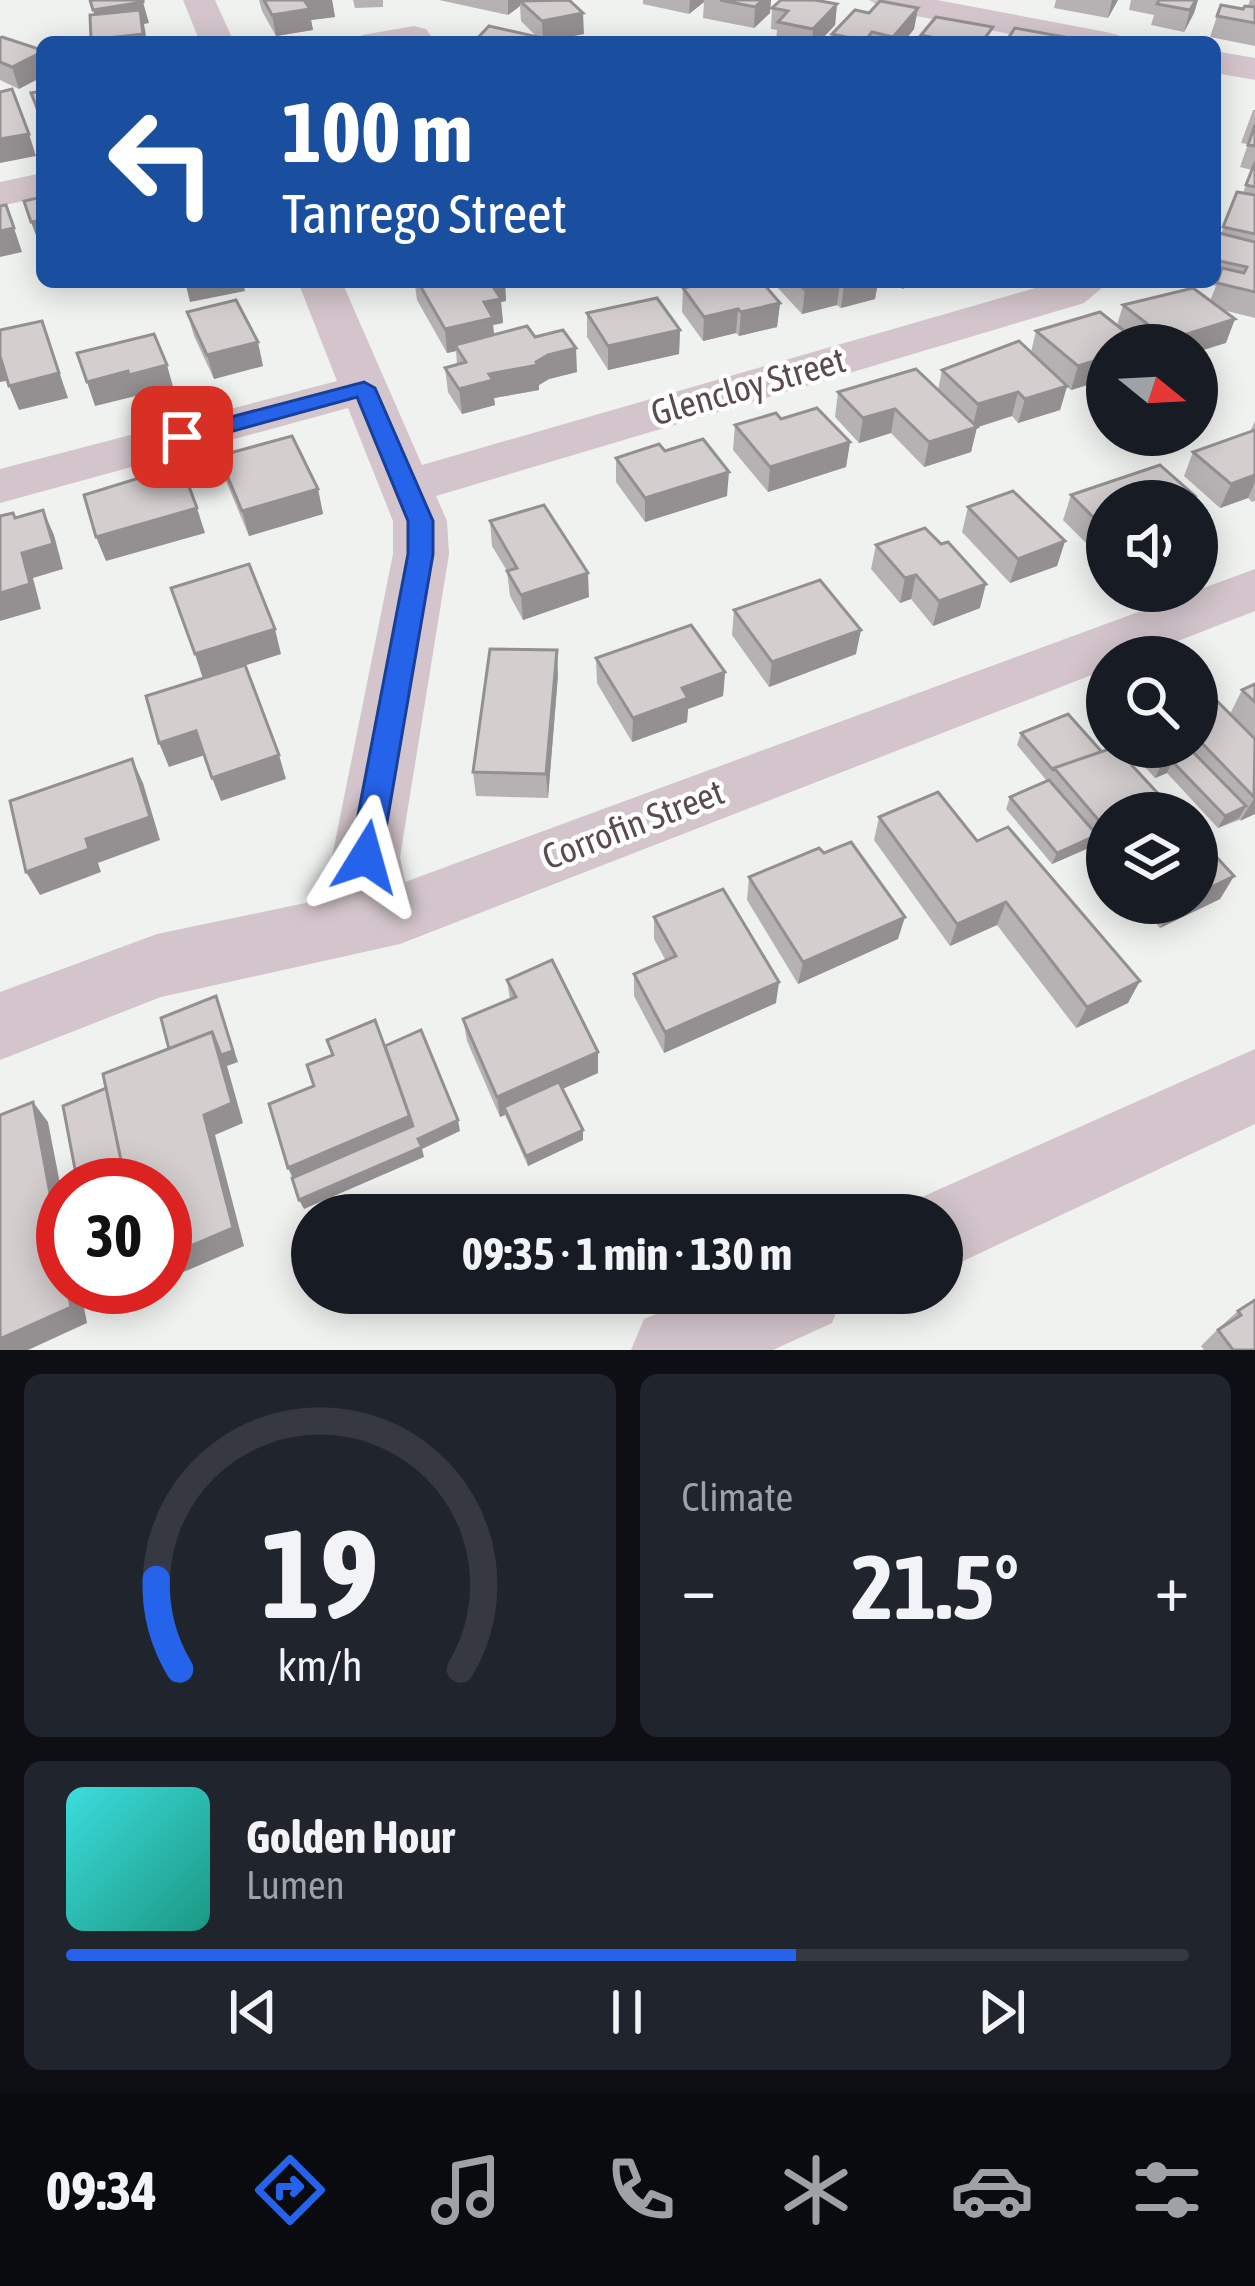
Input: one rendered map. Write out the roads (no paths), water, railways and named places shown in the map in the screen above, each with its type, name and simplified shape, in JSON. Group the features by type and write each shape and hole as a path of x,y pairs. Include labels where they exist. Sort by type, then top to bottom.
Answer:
{"street":[{"path":"199,0 215,36"},
{"path":"885,0 1074,36"},
{"path":"1221,63 1255,69"},
{"path":"0,194 36,186"},
{"path":"322,288 420,521 421,554 366,857 378,917"},
{"name":"Glencloy Street","path":"407,487 1078,288"},
{"path":"0,486 364,388"},
{"name":"Corrofin Street","path":"0,1026 157,966 400,914 1255,589"},
{"path":"963,1219 1255,1085"},
{"path":"675,1350 755,1314"}]}
